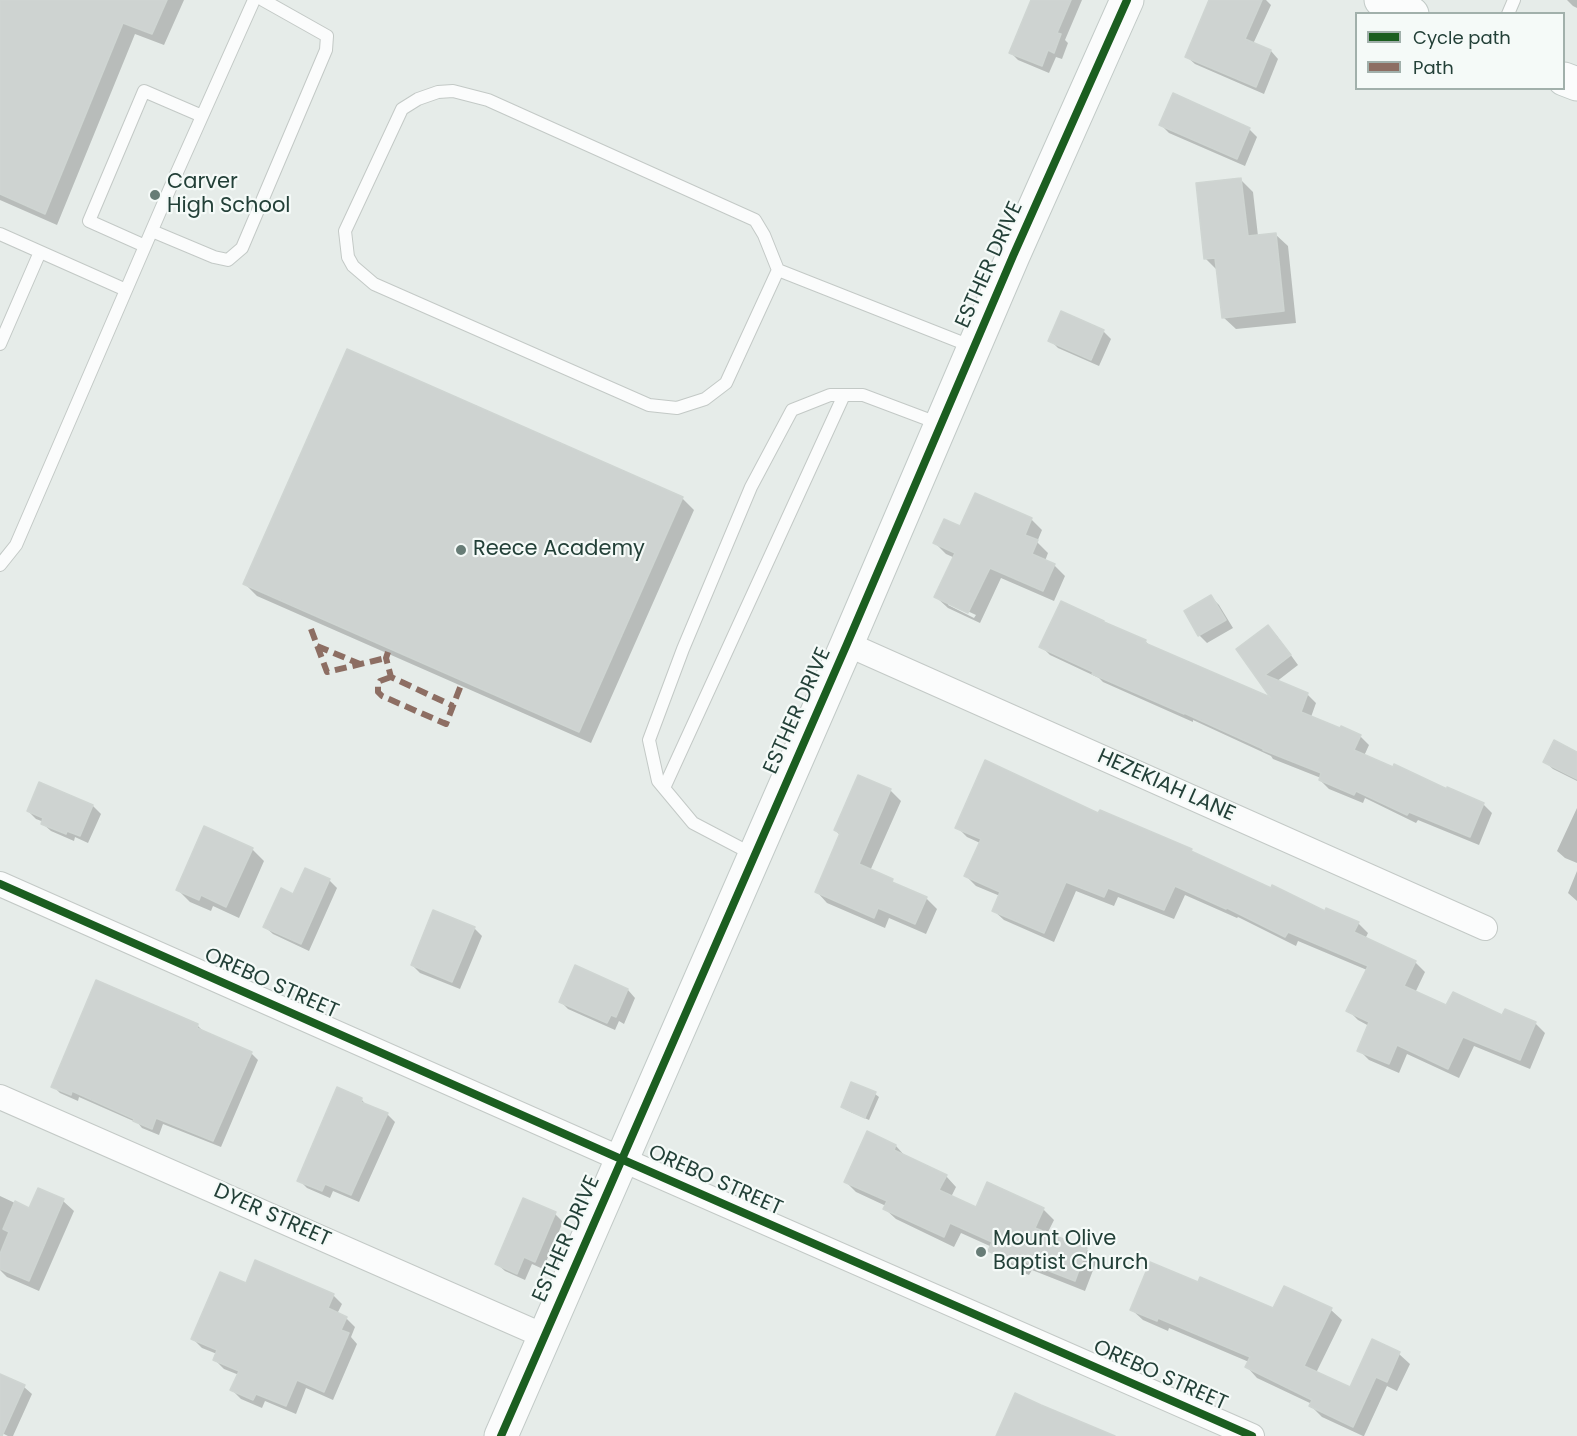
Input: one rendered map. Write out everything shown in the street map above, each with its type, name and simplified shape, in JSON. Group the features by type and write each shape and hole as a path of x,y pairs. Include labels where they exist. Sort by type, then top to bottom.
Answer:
{"street":[{"name":"ESTHER DRIVE","path":"501,1436 1127,0"},
{"path":"1381,0 1408,12"},
{"name":"HEZEKIAH LANE","path":"847,644 1485,928"},
{"name":"OREBO STREET","path":"0,884 1251,1436"},
{"name":"DYER STREET","path":"0,1097 544,1336"}],"lane":[{"path":"0,565 16,545 254,0"},
{"path":"152,231 214,257 228,260 242,248 326,50 327,36 263,0"},
{"path":"146,246 89,220 144,91 202,116"},
{"path":"778,270 726,383 705,399 677,408 649,405 374,284 353,266 348,257 345,231 402,109 418,99 438,92 453,91 488,100 755,220 764,235 778,270 974,348"},
{"path":"0,234 126,290"},
{"path":"0,344 40,252"},
{"path":"755,855 693,823 658,780 649,740 683,648 751,488 792,410 830,395 863,395 941,425"},
{"path":"664,788 844,395"}],"building":[{"path":"0,0 167,0 152,34 123,23 45,214 0,194"},
{"path":"1031,0 1071,0 1057,33 1061,34 1054,53 1048,50 1042,66 1009,53"},
{"path":"1209,0 1262,0 1245,39 1271,50 1256,87 1185,57"},
{"path":"1173,93 1250,128 1237,159 1159,125"},
{"path":"1241,178 1248,236 1276,233 1284,311 1222,318 1215,258 1204,259 1196,183"},
{"path":"1061,311 1104,330 1091,360 1048,341"},
{"path":"347,349 683,497 579,732 243,584"},
{"path":"975,493 1032,518 1025,535 1038,540 1032,554 1055,564 1043,591 990,568 968,613 934,597 955,553 933,543 944,519 960,526"},
{"path":"1211,595 1226,620 1198,636 1184,611"},
{"path":"1061,601 1146,640 1145,643 1270,697 1236,649 1268,625 1291,655 1265,675 1308,693 1301,712 1361,735 1354,750 1393,767 1394,764 1447,789 1447,787 1484,803 1470,837 1409,812 1407,815 1356,791 1354,795 1319,780 1321,773 1263,750 1092,674 1093,672 1039,647"},
{"path":"1554,740 1577,752 1577,779 1543,762"},
{"path":"985,760 1098,813 1100,810 1192,849 1191,851 1271,888 1272,885 1325,911 1326,908 1359,922 1354,932 1416,961 1404,986 1446,1005 1453,992 1502,1015 1505,1009 1536,1022 1520,1060 1463,1037 1448,1069 1397,1045 1389,1064 1357,1051 1369,1022 1346,1011 1368,966 1288,932 1285,937 1227,908 1175,886 1164,910 1108,888 1104,897 1066,882 1044,933 992,911 1000,892 964,876 981,839 955,828"},
{"path":"858,775 891,789 859,864 927,897 915,924 878,908 874,918 815,892 840,833 834,830"},
{"path":"39,782 93,805 80,836 67,831 66,834 41,824 43,818 27,811"},
{"path":"204,826 253,848 226,907 201,895 199,900 176,890"},
{"path":"305,868 330,879 301,944 263,927 281,888 293,894"},
{"path":"433,910 475,927 452,982 411,965"},
{"path":"575,965 628,989 616,1017 611,1015 607,1023 559,1002"},
{"path":"96,980 198,1024 197,1028 252,1052 213,1141 156,1118 152,1129 72,1091 71,1095 51,1087"},
{"path":"851,1082 876,1092 865,1118 841,1107"},
{"path":"337,1087 362,1098 361,1102 388,1113 351,1195 325,1184 322,1191 297,1181"},
{"path":"867,1131 896,1145 894,1150 947,1175 939,1190 976,1207 987,1182 1044,1208 1035,1228 1087,1248 1075,1281 1021,1260 1018,1265 988,1251 992,1242 950,1223 944,1237 883,1209 887,1201 844,1182"},
{"path":"38,1188 64,1199 29,1281 0,1269 0,1254 9,1232 3,1229 15,1201 29,1208"},
{"path":"523,1198 556,1212 535,1262 524,1257 517,1274 495,1264"},
{"path":"255,1260 334,1294 328,1308 347,1317 341,1330 349,1333 324,1392 297,1380 286,1406 256,1394 253,1400 230,1390 239,1371 213,1360 217,1350 191,1339 220,1272 246,1283"},
{"path":"1150,1262 1198,1282 1200,1277 1273,1308 1284,1286 1332,1308 1304,1366 1350,1387 1372,1339 1400,1352 1387,1382 1376,1377 1353,1427 1309,1406 1312,1400 1245,1367 1250,1357 1158,1318 1157,1321 1130,1310"},
{"path":"0,1374 25,1385 2,1436 0,1436"},
{"path":"1015,1393 1041,1405 1115,1436 996,1436"}],"marked path":[{"path":"311,629 327,672 386,658"},
{"path":"317,646 360,664"},
{"path":"388,652 386,658 391,677 453,706"},
{"path":"391,677 380,681 378,685 378,692 382,696 446,724 461,685"}],"cycle path":[{"path":"501,1436 847,644 1013,256 1127,0"},
{"path":"0,884 1252,1436"}],"place":[{"name":"Carver High School","path":"155,195"},
{"name":"Reece Academy","path":"461,550"},
{"name":"Mount Olive Baptist Church","path":"981,1252"}]}
